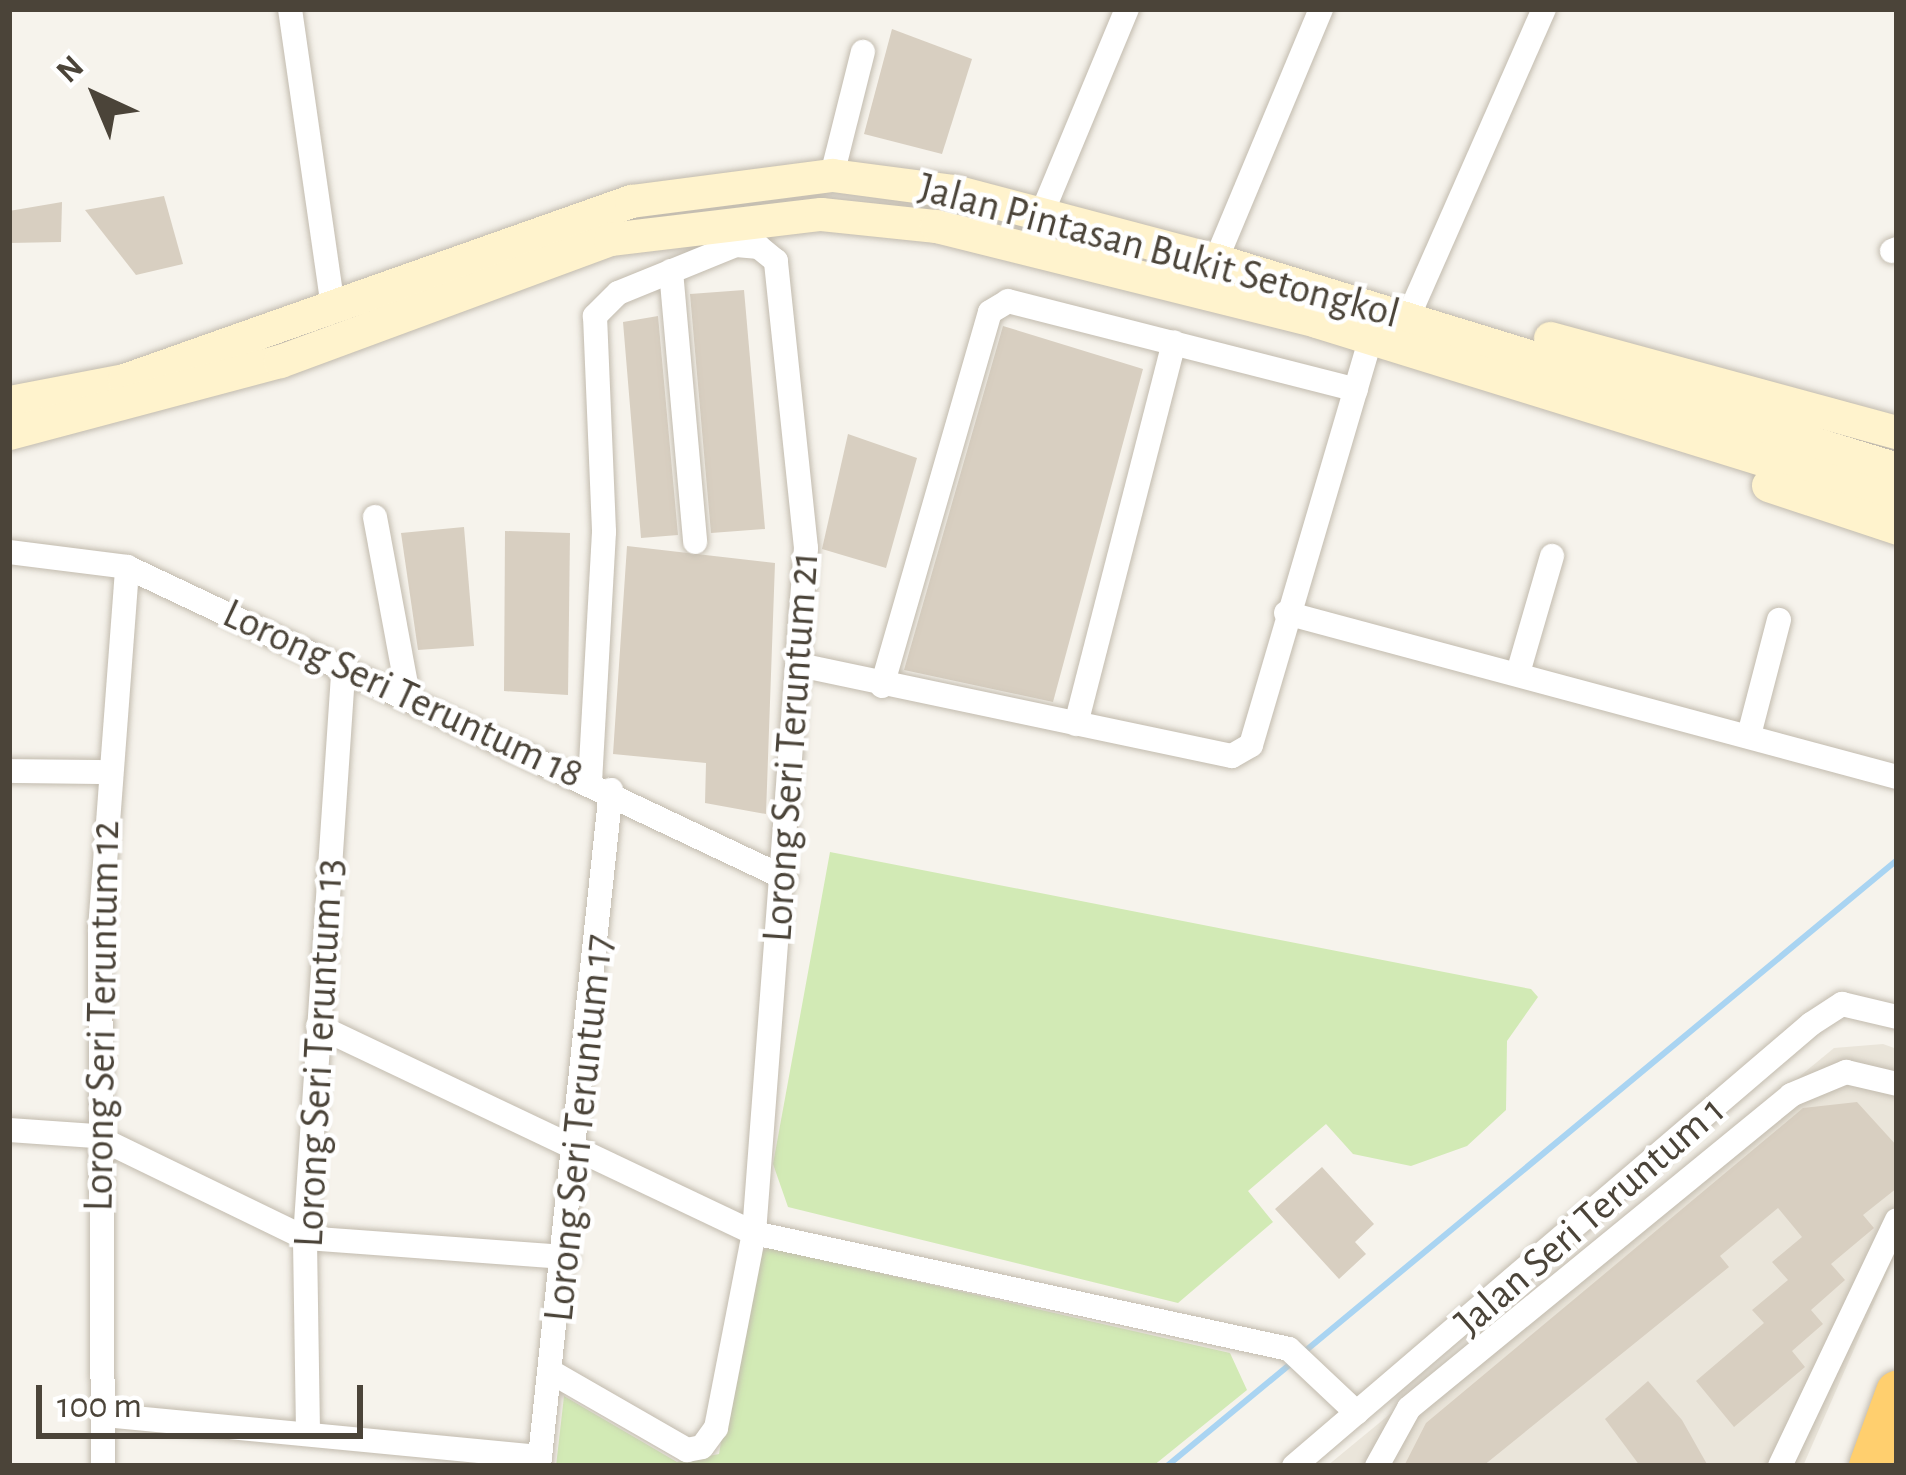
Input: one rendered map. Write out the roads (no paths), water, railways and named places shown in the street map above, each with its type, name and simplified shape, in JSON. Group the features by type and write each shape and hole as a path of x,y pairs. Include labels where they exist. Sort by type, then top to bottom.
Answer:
{"highway":[{"path":"1879,1456 1897,1392"}],"main road":[{"name":"Jalan Pintasan Bukit Setongkol","path":"9,402 124,380 384,280 631,201 832,175 1042,213 1442,326 1521,330 1897,432"},
{"name":"Jalan Pintasan Bukit Setongkol","path":"9,433 280,362 610,239 821,214 936,226 1316,321 1830,465"},
{"path":"384,280 410,314"},
{"name":"Jalan Pintasan Bukit Setongkol","path":"1316,321 1367,351 1897,528"},
{"path":"1442,326 1830,465 1897,501"},
{"path":"1830,465 1897,469"}],"street":[{"path":"290,9 332,299"},
{"path":"1042,213 1127,9"},
{"path":"1216,260 1321,9"},
{"path":"1409,315 1544,9"},
{"path":"832,175 863,52"},
{"name":"Lorong Seri Teruntum 17","path":"540,1462 580,1149 601,784 604,532 592,329 603,303 736,245 776,261"},
{"name":"Lorong Seri Teruntum 21","path":"553,1373 687,1450 702,1447 716,1428 754,1233 804,665 806,548 776,261"},
{"path":"670,271 695,542"},
{"path":"882,686 990,312 1009,301 1356,390"},
{"path":"1076,724 1174,342"},
{"path":"804,665 882,686 1232,756 1251,745 1286,613 1367,351"},
{"path":"375,517 410,700"},
{"name":"Lorong Seri Teruntum 18","path":"9,552 127,567 343,675 601,784 785,878"},
{"path":"1518,673 1552,556"},
{"name":"Lorong Seri Teruntum 12","path":"104,1466 95,1136 108,772 127,567"},
{"path":"1286,613 1897,777"},
{"path":"1749,735 1779,620"},
{"name":"Lorong Seri Teruntum 13","path":"308,1432 305,1238 343,675"},
{"path":"9,771 108,772"},
{"name":"Jalan Seri Teruntum 1","path":"1294,1466 1810,1024 1841,1004 1897,1017"},
{"path":"318,1026 754,1233 1297,1355 1357,1413"},
{"path":"1377,1466 1409,1408 1791,1095 1846,1072 1896,1079"},
{"path":"9,1130 95,1136 305,1238 566,1257"},
{"path":"1780,1466 1897,1220"},
{"path":"104,1415 308,1432 540,1462"}],"waterway":[{"path":"1304,1352 1897,860"},
{"path":"1167,1466 1294,1361"}]}
